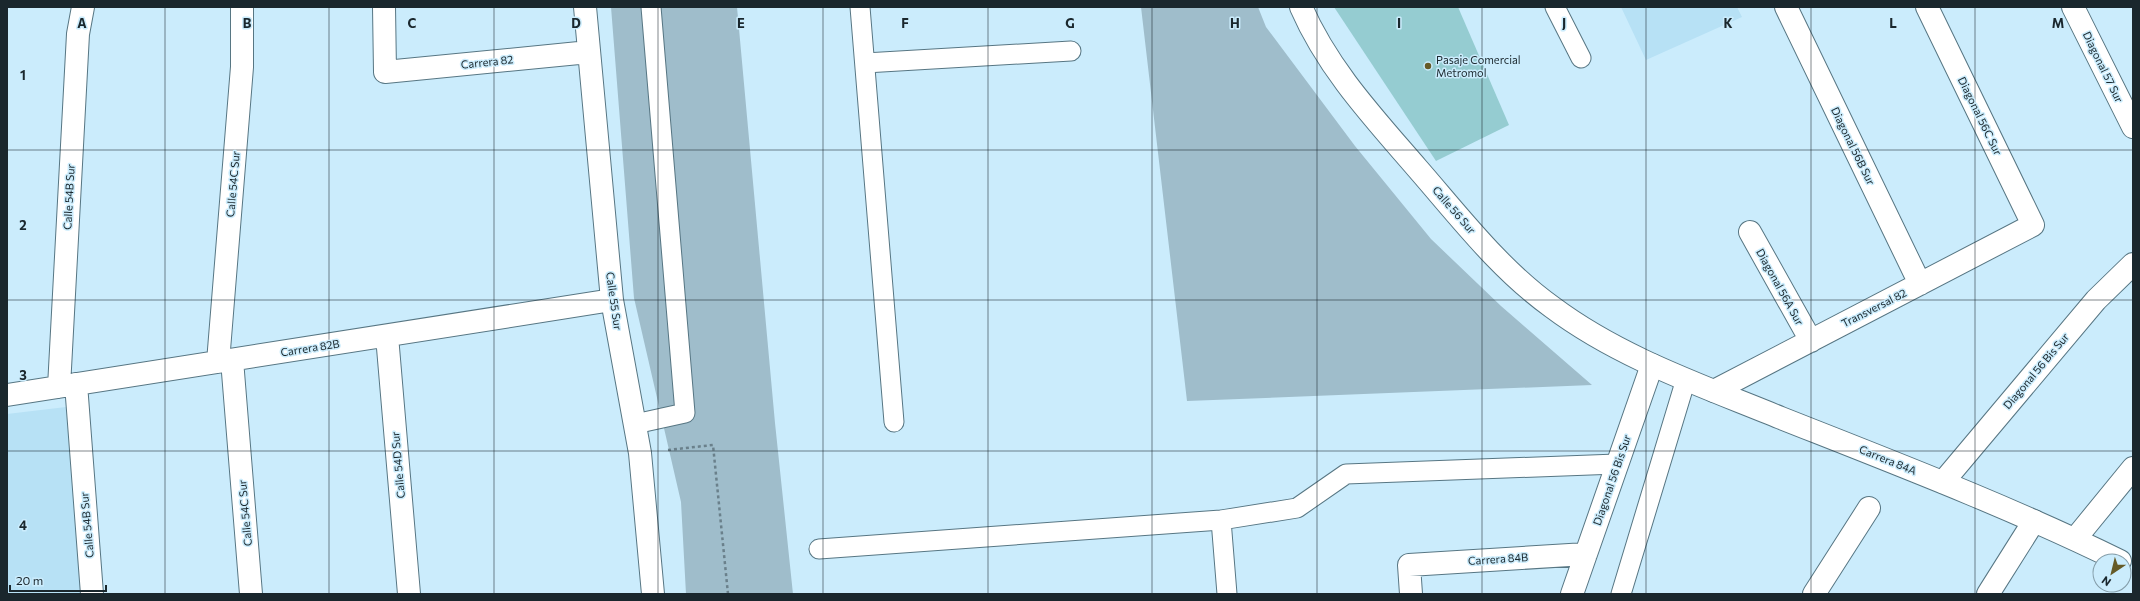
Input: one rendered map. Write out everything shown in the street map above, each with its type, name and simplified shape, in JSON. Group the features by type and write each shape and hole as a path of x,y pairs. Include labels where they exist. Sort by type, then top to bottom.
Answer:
{"street":[{"name":"Calle 54B Sur","path":"83,7 78,34 67,386 92,594"},
{"name":"Calle 54C Sur","path":"242,7 242,67 225,361 251,594"},
{"name":"Carrera 82","path":"384,7 385,72 589,52"},
{"name":"Calle 55 Sur","path":"585,7 612,300 640,453 653,594"},
{"name":"Calle 56 Sur","path":"1301,7 1314,36 1336,71 1364,106 1496,259 1519,281 1557,311 1591,334 1652,365"},
{"name":"Diagonal 56B Sur","path":"1786,7 1920,284"},
{"name":"Diagonal 56C Sur","path":"1927,7 2033,225"},
{"name":"Diagonal 57 Sur","path":"2073,7 2133,127"},
{"name":"Transversal 82","path":"1714,391 2033,225"},
{"name":"Diagonal 56A Sur","path":"1750,232 1811,341"},
{"name":"Diagonal 56 Bis Sur","path":"1943,482 2096,300 2133,264"},
{"name":"Carrera 82B","path":"7,395 612,300"},
{"name":"Calle 54D Sur","path":"387,336 409,594"},
{"name":"Carrera 84A","path":"1652,365 1943,482 2075,539 2104,553"},
{"name":"Diagonal 56 Bis Sur","path":"1572,594 1652,365"},
{"path":"2075,539 2133,468"},
{"path":"1814,594 1869,508"},
{"path":"1988,594 2034,521"},
{"name":"Carrera 84B","path":"1411,594 1409,565 1586,554"}],"lane":[{"path":"635,424 685,413 652,7"},
{"path":"860,7 894,422"},
{"path":"1555,7 1581,58"},
{"path":"864,62 1071,51"},
{"path":"1621,594 1686,379"},
{"path":"819,549 1221,520 1297,508 1346,474 1617,464"},
{"path":"1221,520 1227,594"}],"path":[{"path":"640,453 713,445 728,594"}],"shaded area":[{"path":"611,7 737,7 775,423 793,594 686,594 681,502 634,298"},
{"path":"1141,7 1258,7 1266,27 1355,146 1431,239 1501,306 1592,385 1187,401"},
{"path":"1621,7 1737,7 1742,17 1646,60"},
{"path":"66,407 81,594 7,594 7,414"}],"building":[{"name":"Pasaje Comercial Metromol","path":"1334,7 1458,7 1509,125 1436,161"}],"place":[{"name":"Pasaje Comercial Metromol","path":"1428,66"}]}
